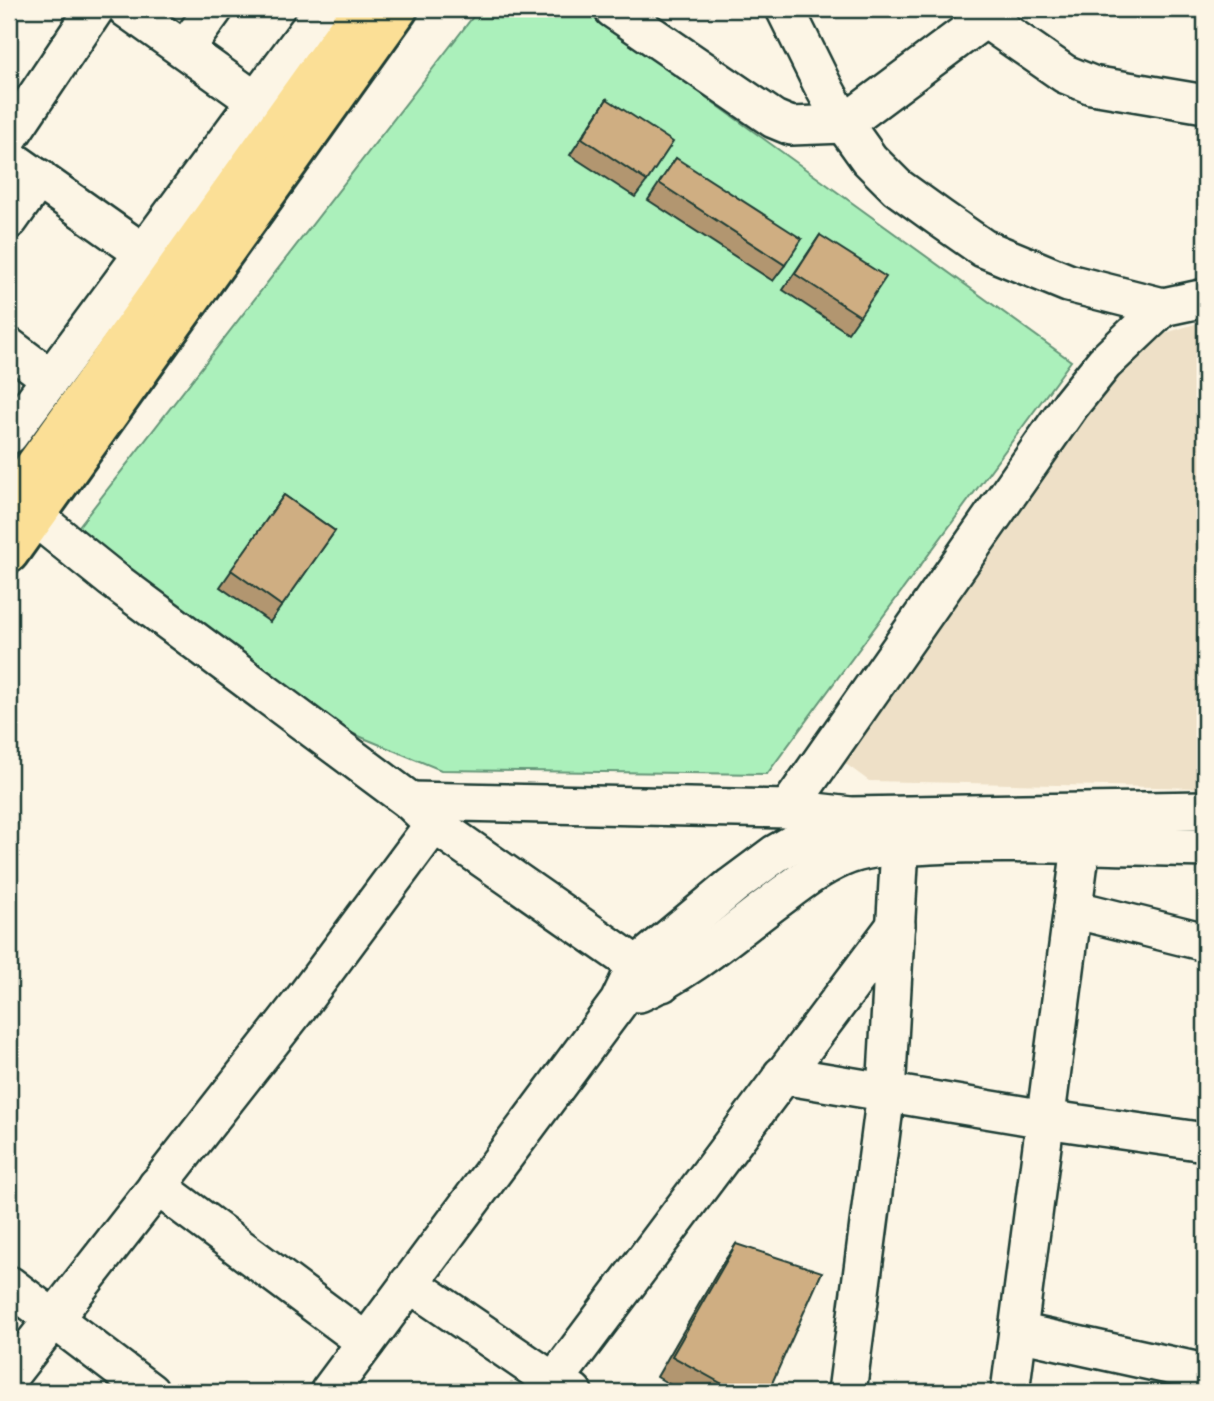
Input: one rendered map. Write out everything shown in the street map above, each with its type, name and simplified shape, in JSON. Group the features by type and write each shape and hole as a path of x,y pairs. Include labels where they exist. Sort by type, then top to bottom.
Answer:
{"main road":[{"path":"17,502 281,119 362,9"},
{"path":"9,553 17,502 157,262 281,119 398,9"}],"street":[{"path":"9,137 95,9"},
{"path":"127,9 281,119 324,9"},
{"path":"185,49 214,9"},
{"path":"613,9 774,120 791,126 844,124 987,12 1065,74 1086,83 1205,104"},
{"path":"785,9 844,124 869,159 897,187 983,248 1068,283 1163,307 1205,298"},
{"path":"9,158 157,262 50,378 9,435"},
{"path":"9,220 39,178"},
{"path":"788,809 1071,404 1104,363 1163,307"},
{"path":"9,347 50,378"},
{"path":"17,502 206,650 422,812 649,975"},
{"path":"422,812 788,809 851,817 1205,810"},
{"path":"9,1377 301,1003 422,812"},
{"path":"329,1392 619,1002 649,975 732,886 775,854 810,834 851,817"},
{"path":"649,975 815,872 859,852 1000,842 1205,848"},
{"path":"1010,1392 1082,846"},
{"path":"847,1392 886,1093 900,847"},
{"path":"1073,909 1205,942"},
{"path":"409,1283 558,1389 782,1075 896,925"},
{"path":"782,1075 1045,1119 1205,1142"},
{"path":"157,1186 366,1342"},
{"path":"9,1285 150,1392"},
{"path":"1018,1332 1205,1373"}],"shaded area":[{"path":"1205,321 1205,788 869,781 839,759 1101,373 1162,334"}],"green space":[{"path":"479,9 584,9 1071,361 767,774 441,770 349,732 76,530"}],"building":[{"path":"607,99 673,142 647,181 582,138"},
{"path":"676,158 802,239 785,265 659,183"},
{"path":"820,235 886,277 860,316 795,274"},
{"path":"284,495 335,531 282,606 231,570"},
{"path":"736,1244 822,1272 768,1392 737,1392 672,1356"}]}
